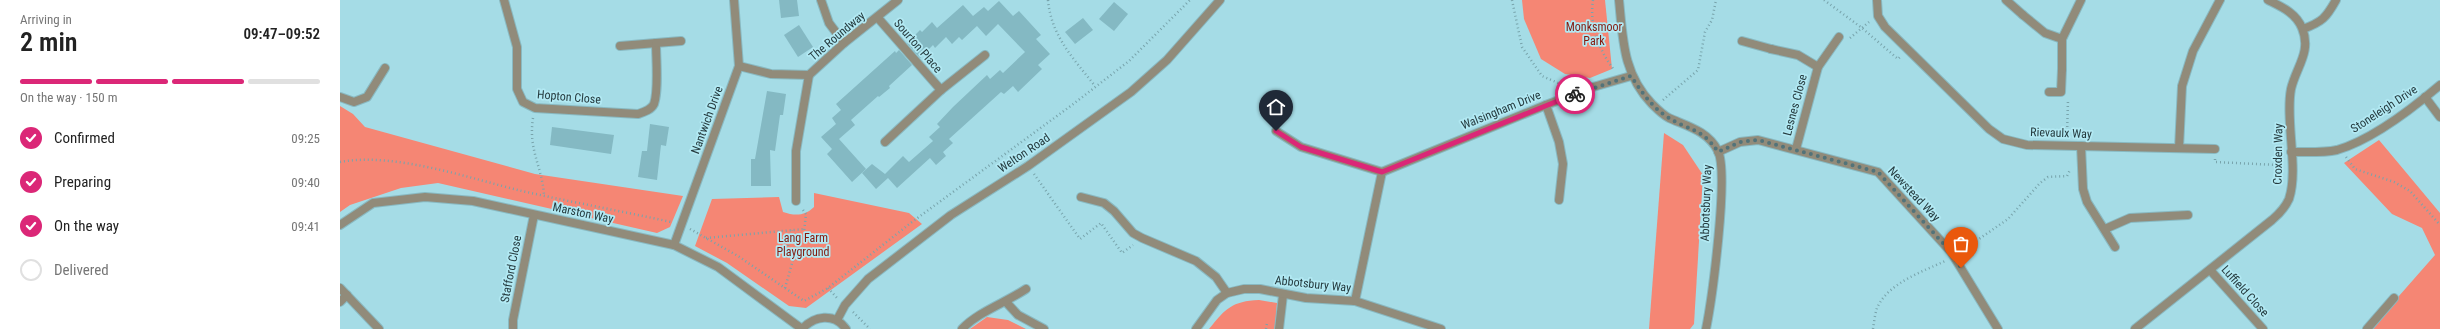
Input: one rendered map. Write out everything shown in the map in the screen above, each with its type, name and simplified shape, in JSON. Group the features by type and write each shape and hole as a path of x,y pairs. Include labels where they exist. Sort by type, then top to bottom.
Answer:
{"street":[{"name":"Hopton Close","path":"504,0 517,47 517,89 523,102 535,108 638,114 648,111 654,104 656,43"},
{"name":"Nantwich Drive","path":"674,245 739,66 734,0"},
{"path":"821,0 829,23 844,43"},
{"name":"The Roundway","path":"739,66 770,74 809,75 844,43 878,18 898,0"},
{"name":"Welton Road","path":"837,320 845,305 868,279 951,215 1028,166 1131,92 1167,60 1220,0"},
{"name":"Abbotsbury Way","path":"1619,0 1623,42 1631,76 1642,94 1666,117 1696,130 1710,140 1718,152 1721,175 1719,217 1712,294 1706,329"},
{"path":"1878,0 1878,16"},
{"path":"2006,0 2045,33 2062,39"},
{"path":"2049,92 2061,92 2062,39 2081,0"},
{"path":"2179,148 2182,86 2193,51 2220,0"},
{"path":"2268,0 2297,18 2303,29 2319,23 2327,16 2336,0"},
{"name":"Rievaulx Way","path":"1878,16 1885,27 1989,129 2003,139 2027,145 2215,149"},
{"name":"Sourton Place","path":"878,18 941,90"},
{"name":"Croxden Way","path":"2135,329 2281,212 2289,198 2291,182 2291,89 2306,48 2303,29"},
{"name":"Lesnes Close","path":"1796,149 1818,67 1839,37"},
{"path":"620,46 681,41"},
{"name":"Lesnes Close","path":"1742,41 1798,55 1818,67"},
{"name":"Sourton Place","path":"885,142 941,90 985,55"},
{"path":"340,98 354,102 367,97 385,68"},
{"path":"796,201 796,151 809,75"},
{"name":"Walsingham Drive","path":"1382,172 1546,105 1593,87 1631,76"},
{"name":"Stoneleigh Drive","path":"2291,152 2339,149 2360,141 2425,97 2440,85"},
{"path":"2425,97 2440,117"},
{"path":"1546,105 1559,142 1563,164 1559,200"},
{"path":"1276,131 1301,147 1382,172 1355,301"},
{"name":"Newstead Way","path":"1718,152 1740,142 1758,140 1878,172 1954,256 1998,329"},
{"path":"2081,146 2081,162 2085,195 2115,247"},
{"name":"Marston Way","path":"340,225 373,203 424,197 473,201 674,245 718,267 802,329"},
{"path":"1081,197 1104,203 1114,211 1133,233 1196,261 1216,277 1227,293 1217,300 1196,329"},
{"name":"Stafford Close","path":"513,329 516,305 534,214"},
{"path":"2105,229 2130,218 2188,215"},
{"name":"Luffield Close","path":"2210,270 2263,329"},
{"path":"340,288 379,329"},
{"path":"962,329 971,319 1006,302 1026,289"},
{"name":"Abbotsbury Way","path":"1227,293 1244,289 1260,289 1283,295 1355,301 1441,329"},
{"path":"340,302 347,295"},
{"path":"1279,329 1283,295"},
{"path":"2367,329 2394,298"},
{"path":"1006,302 1018,315 1044,329"},
{"path":"802,329 809,322 818,318 827,317 837,320 846,329"}],"path":[{"path":"1048,0 1054,30 1065,48 1095,86"},
{"path":"828,288 912,222 1009,152 1129,61 1190,0"},
{"path":"1512,0 1522,47 1542,76 1568,88"},
{"path":"1593,0 1591,15 1595,32 1609,63 1621,80"},
{"path":"1655,107 1698,70 1705,32 1712,20 1716,0"},
{"path":"1824,0 1862,28 1898,59 1908,49"},
{"path":"1839,37 1849,39 1878,16"},
{"path":"2067,145 2068,93"},
{"path":"535,108 532,142 535,162 543,182 544,195"},
{"path":"2215,149 2215,162 2277,165 2291,152"},
{"path":"2339,149 2355,169 2394,182 2410,191 2440,225"},
{"path":"1873,329 1877,308 1885,295 1897,286 1954,256 2008,219 2040,183 2048,178 2067,176 2071,163 2081,162"},
{"path":"1028,166 1080,239 1101,224 1122,253 1142,238"},
{"path":"706,238 792,230 805,231 806,214 796,201"},
{"path":"785,288 793,260 788,246 792,230"}],"green space":[{"name":"Monksmoor Park","path":"1522,0 1605,0 1612,69 1590,78 1565,74 1541,59 1524,19"},
{"path":"340,106 353,114 365,127 535,174 683,196 670,227 657,233 438,183 401,188 350,205 340,212"},
{"path":"1664,133 1683,145 1703,175 1694,324 1690,329 1649,329"},
{"path":"2379,140 2440,213 2440,329 2370,329 2435,255 2422,228 2392,214 2344,163"},
{"name":"Lang Farm Playground","path":"814,193 909,213 922,224 806,308 789,306 727,263 695,246 712,199 779,197 783,212 803,214 814,207"},
{"path":"1259,300 1277,303 1275,329 1209,329 1230,307 1242,302"},
{"path":"987,317 1008,320 1026,329 970,329"}],"building":[{"path":"779,0 797,0 799,16 781,18"},
{"path":"999,1 1013,16 1019,11 1041,35 1036,39 1050,54 1038,65 1042,69 1018,92 1013,86 1004,94 1001,92 949,139 953,143 943,152 946,156 936,165 930,158 897,188 888,178 876,189 862,173 872,164 885,174 903,156 909,162 933,141 929,137 940,127 937,124 953,107 987,75 990,79 1000,70 1003,73 1025,52 998,24 986,36 977,26 962,40 959,37 952,44 946,37 935,48 933,45 920,58 907,43 920,30 922,32 932,22 937,28 963,5 973,16 984,7 988,11"},
{"path":"1114,2 1128,14 1114,31 1099,19"},
{"path":"1083,18 1093,30 1075,44 1065,32"},
{"path":"799,25 813,47 798,57 784,35"},
{"path":"899,50 912,65 889,86 890,88 879,97 878,96 851,120 855,125 839,139 866,169 852,182 827,154 832,149 821,137 836,124 832,118 841,110 836,104 895,51 896,53"},
{"path":"767,91 786,94 783,115 780,115 775,151 770,150 771,186 751,186 751,159 755,159"},
{"path":"650,124 669,127 666,146 661,145 657,180 638,177 642,151 647,151"},
{"path":"552,127 614,135 611,154 550,145"}],"way so far":[{"path":"1575,94 1631,76 1642,94 1666,117 1696,130 1710,140 1718,152 1740,142 1758,140 1878,172 1951,252 1961,268"}],"route":[{"path":"1276,131 1301,147 1382,172 1575,94"}]}
